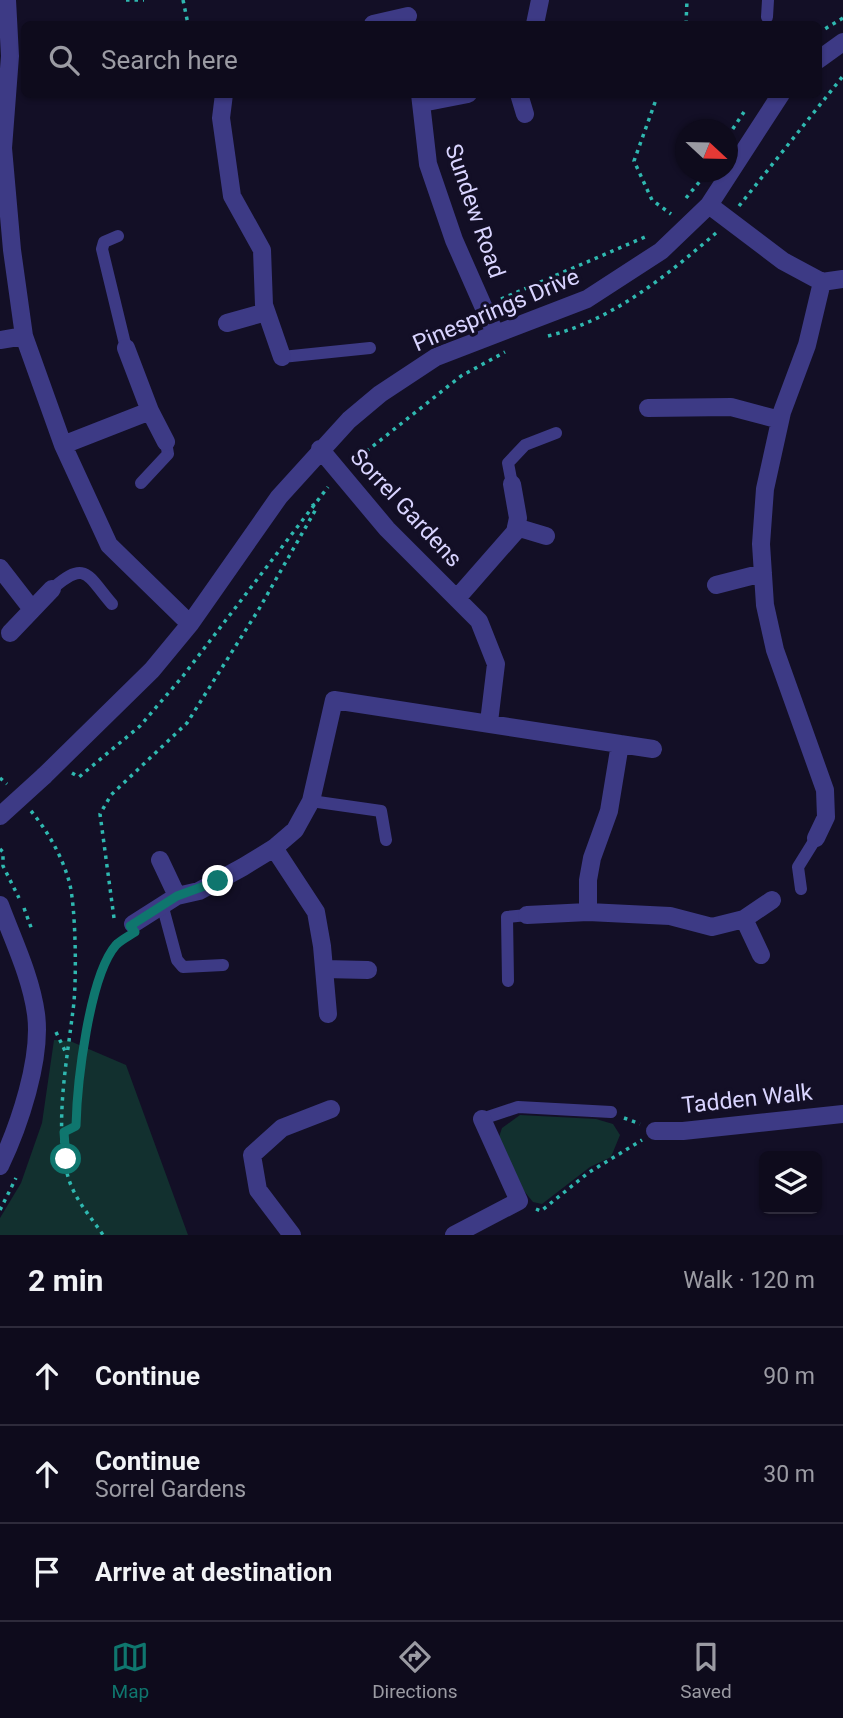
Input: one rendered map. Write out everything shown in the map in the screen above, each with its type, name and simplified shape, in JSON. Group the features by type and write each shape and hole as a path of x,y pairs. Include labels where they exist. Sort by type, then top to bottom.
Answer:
{"street":[{"path":"7,0 10,57 1,148 24,335 63,445 109,545 190,624"},
{"path":"536,21 540,0"},
{"path":"383,21 409,13"},
{"path":"822,57 843,42"},
{"path":"224,98 221,118 232,196 262,250 267,312 282,357"},
{"path":"520,98 525,114"},
{"name":"Pinesprings Drive","path":"0,816 152,670 190,624 279,497 320,449 380,394 436,357 495,332 587,299 625,277 661,251 709,205 778,98"},
{"name":"Sundew Road","path":"421,99 428,164 454,240 495,332"},
{"path":"709,205 783,261 822,282 843,279"},
{"path":"816,838 835,818 775,650 765,605 761,544 765,489 780,420 807,345 822,282"},
{"path":"227,323 267,312"},
{"path":"0,340 24,335"},
{"path":"126,348 150,411 166,442"},
{"path":"648,408 731,407 780,420"},
{"path":"63,445 150,411"},
{"name":"Sorrel Gardens","path":"320,449 421,565 458,597 479,621 496,664 489,722"},
{"path":"512,484 518,518 516,527 546,536"},
{"name":"Sorrel Gardens","path":"458,597 506,544 516,527"},
{"path":"0,568 31,608"},
{"path":"716,585 763,573"},
{"path":"10,633 52,589"},
{"path":"133,924 170,900 199,891 274,848 295,830 311,801 326,697 653,749"},
{"path":"588,912 587,880 609,811 620,744"},
{"path":"274,848 316,912 328,1014"},
{"path":"160,860 170,900"},
{"path":"527,915 588,912 670,916 712,927 744,919 772,900"},
{"path":"0,905 23,966 36,1015 32,1069 17,1130 0,1166"},
{"path":"744,919 761,954"},
{"path":"324,969 369,970"},
{"path":"292,1235 258,1190 252,1155 282,1128 331,1109"},
{"name":"Tadden Walk","path":"655,1130 683,1131 843,1114"},
{"path":"454,1235 519,1201 482,1119"}],"lane":[{"path":"767,17 768,0"},
{"path":"118,236 104,242 102,249 126,348"},
{"path":"282,357 370,348"},
{"path":"512,484 508,463 526,445 556,433"},
{"path":"141,483 169,454 166,442"},
{"path":"52,589 69,574 78,571 87,574 112,604"},
{"path":"311,801 381,811 386,840"},
{"path":"801,889 797,867 816,838"},
{"path":"170,900 177,960 183,967 223,965"},
{"path":"508,981 507,917 527,915"},
{"path":"482,1119 518,1107 611,1112"}],"path":[{"path":"126,0 144,0"},
{"path":"183,0 187,21"},
{"path":"687,0 687,21"},
{"path":"822,31 843,18"},
{"path":"543,337 574,330 656,283 716,233 843,76"},
{"path":"657,98 634,161 652,200 672,215"},
{"path":"665,222 699,182"},
{"path":"483,306 616,251 650,234"},
{"path":"49,771 79,777 139,726 212,639 312,503 340,474 461,376 508,351"},
{"path":"64,1132 76,1126 81,1055 92,1006 116,944 100,814 111,794 187,723 265,598 316,509 312,503"},
{"path":"28,807 44,827 69,882 75,980 62,1100 64,1132 69,1179 76,1196 103,1235"},
{"path":"116,944 135,932 130,926 133,924"},
{"path":"52,1029 64,1042 67,1055"},
{"path":"611,1112 655,1130"},
{"path":"519,1201 541,1211 589,1173 655,1130"}],"green space":[{"path":"54,1040 70,1041 126,1065 188,1235 0,1235 0,1218 21,1183 42,1123"},
{"path":"520,1115 596,1119 613,1124 620,1135 611,1157 590,1167 542,1204 533,1202 524,1191 499,1137 502,1128"}],"route":[{"path":"66,1159 64,1132 71,1131 76,1126 76,1096 81,1055 95,994 116,944 135,932 130,926 162,904 218,881"}]}
